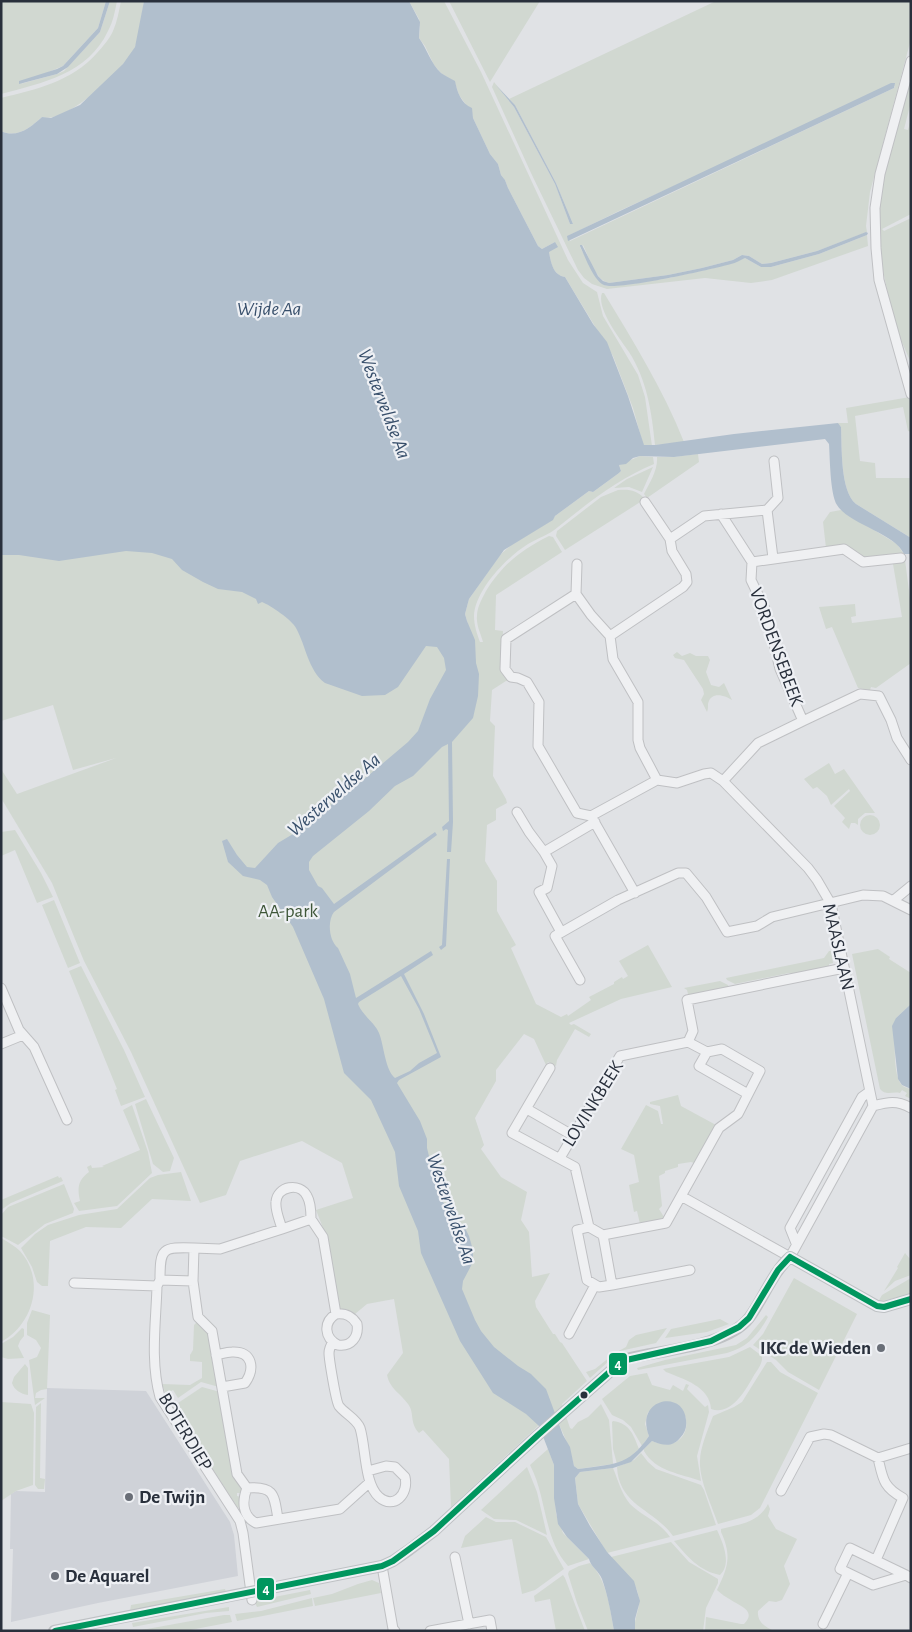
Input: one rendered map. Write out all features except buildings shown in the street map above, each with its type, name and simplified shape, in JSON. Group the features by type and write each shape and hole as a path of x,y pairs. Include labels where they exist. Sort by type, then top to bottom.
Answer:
{"street":[{"path":"911,61 880,174 875,208 879,280 911,394"},
{"path":"670,539 704,516 767,510 778,498 774,461"},
{"path":"610,636 683,587 687,582 686,574 672,552 670,539 645,502"},
{"name":"VORDENSEBEEK","path":"767,510 773,558"},
{"name":"VORDENSEBEEK","path":"721,514 752,562 751,580 766,610 780,670 803,721 758,743 723,781"},
{"name":"VORDENSEBEEK","path":"752,562 844,549 863,562 901,558"},
{"path":"577,564 576,594 591,616 610,636 613,659 638,702 638,740 657,780"},
{"path":"576,594 506,639 505,669 511,677 527,682 539,702 538,746 577,813 593,820 636,892"},
{"path":"803,721 860,694 879,696 891,720 897,738 911,760"},
{"path":"544,852 657,780 677,783 711,773 723,781"},
{"name":"MAASLAAN","path":"723,781 808,868 831,904 873,1106"},
{"path":"517,812 552,866 547,888 539,892 561,932"},
{"path":"580,980 555,936 636,892 678,873 686,873 706,897 727,932 757,926 772,917 831,904 854,896 883,896 911,910"},
{"path":"894,900 911,886"},
{"path":"690,1270 599,1287 587,1280 577,1230 588,1227 603,1235 666,1223 719,1128 738,1114 760,1071 722,1049 707,1052 688,1042 693,1031 687,1000 844,968"},
{"path":"1,988 16,1024 34,1047 67,1120"},
{"path":"1,1044 23,1035"},
{"name":"LOVINKBEEK","path":"560,1158 620,1056 688,1042"},
{"path":"707,1052 699,1066 748,1094"},
{"path":"550,1068 512,1133 575,1167 588,1227"},
{"path":"796,1244 790,1228 862,1097 869,1092"},
{"path":"88,1631 129,1621 398,1567 414,1557 439,1536 540,1437 622,1361 636,1356 725,1337 736,1331 761,1301 780,1265 790,1257 873,1106 890,1101 911,1108"},
{"path":"527,1109 572,1135"},
{"path":"282,1229 276,1208 276,1200 280,1193 287,1188 294,1187 302,1190 307,1196 310,1205 311,1219 323,1238 336,1314"},
{"path":"681,1196 877,1306 884,1307 911,1299"},
{"path":"311,1219 220,1249 194,1248 193,1281 198,1317 212,1331 237,1474 247,1488 243,1504 244,1518 256,1523 340,1509 370,1482"},
{"path":"603,1235 612,1285"},
{"name":"BOTERDIEP","path":"194,1248 172,1247 165,1250 160,1259 156,1382 160,1397 244,1518 243,1533 251,1596"},
{"path":"74,1284 193,1281"},
{"path":"569,1334 595,1285"},
{"path":"336,1314 350,1315 354,1319 358,1330 357,1335 348,1344 342,1345 333,1342 328,1337 326,1330 328,1322 336,1314"},
{"path":"333,1342 329,1352 337,1404 359,1425 370,1482 380,1498 386,1501 399,1499 406,1489 405,1477 395,1467 386,1466 368,1471"},
{"path":"216,1355 233,1352 243,1354 248,1358 251,1365 251,1372 245,1383 222,1387"},
{"path":"781,1491 810,1437 824,1434 831,1435 878,1458 911,1448"},
{"path":"876,1560 907,1496 891,1491 884,1482 878,1458"},
{"path":"247,1488 259,1487 270,1490 274,1495 278,1519"},
{"path":"850,1548 908,1576 873,1585 840,1569 850,1548"},
{"path":"455,1557 469,1624"},
{"path":"382,1569 393,1629 395,1631"},
{"path":"823,1624 848,1573"},
{"path":"54,1631 251,1596"},
{"path":"430,1631 490,1620 492,1631"}],"shaded area":[{"name":"De Twijn","path":"47,1388 146,1391 230,1522 234,1535 238,1576 11,1622 13,1549 10,1549 11,1494 16,1491 45,1492"}],"green space":[{"path":"1,1 106,1 98,28 63,66 20,84 64,71 100,32 110,1 117,1 113,20 108,31 99,46 89,57 76,67 48,81 1,94"},
{"path":"121,1 144,1 135,47 120,68 94,93 80,104 65,112 53,117 42,117 18,133 13,134 1,131 1,98 53,83 65,78 87,63 104,45 111,34 117,20"},
{"path":"409,1 444,1 481,72 568,260 583,283 597,292 603,316 638,375 645,397 652,446 645,446 643,444 633,408 613,356 565,277 558,274 553,268 549,252 555,242 542,249 538,246 501,175 498,164 490,154 472,113 459,95 455,83 441,73 434,65 419,38 419,19"},
{"path":"449,1 540,1 490,82"},
{"path":"716,1 911,1 911,39 870,192 867,232 817,251 771,263 762,264 749,256 742,255 733,260 702,268 609,283 596,273 583,245 580,247 596,277 606,286 669,278 718,267 745,258 761,267 771,267 819,254 867,235 868,246 772,280 751,283 705,278 607,289 592,284 578,270 492,87 494,82 514,107 555,184 570,224 573,224 556,183 515,105 509,99","holes":["895,86 570,241 568,236 619,211"]},
{"path":"911,75 911,102 904,129 908,130 911,118 911,214 882,229 884,231 911,218 911,363 895,326 880,257 878,231 880,190"},
{"path":"602,293 604,293 647,366 667,403 684,442 655,445 650,409 644,385 635,363 602,307"},
{"path":"910,397 911,432 908,431 903,407 855,416 860,461 875,463 876,478 911,478 911,538 856,504 851,498 844,479 841,427 838,423 848,423 846,408"},
{"path":"698,454 699,462 647,498 644,494 655,471 657,457"},
{"name":"AA-park","path":"640,456 653,457 654,464 604,492 555,530 528,544 511,557 486,585 476,606 474,616 480,642 483,642 478,626 477,613 492,581 521,552 549,536 553,537 562,552 496,595 495,630 503,631 501,671 509,681 492,690 490,721 495,726 493,776 507,803 496,809 496,820 487,825 485,861 497,881 497,911 516,945 511,948 536,1004 561,1017 567,1014 568,1016 591,1000 589,997 614,984 614,982 622,977 623,979 628,976 619,961 648,945 672,987 621,999 569,1023 591,1034 589,1037 575,1029 557,1060 556,1066 548,1062 546,1065 534,1039 524,1034 496,1070 496,1081 475,1118 484,1145 481,1149 501,1177 527,1192 521,1220 529,1232 532,1277 550,1273 535,1301 536,1307 587,1381 562,1404 570,1428 572,1429 578,1422 588,1417 601,1404 609,1420 613,1464 578,1469 574,1466 553,1412 451,1507 449,1459 423,1430 419,1433 414,1425 410,1407 388,1380 387,1375 403,1353 394,1299 367,1304 355,1314 346,1309 338,1309 325,1233 316,1210 353,1198 342,1163 302,1141 240,1161 226,1195 200,1203 131,1052 84,961 52,883 1,798 1,769 17,794 116,758 73,770 53,705 1,721 1,539 146,540 424,646 469,628 465,614 469,599 500,555 511,545 552,520 589,491 593,492 619,473 621,471 619,465"},
{"path":"653,467 642,492 629,487 614,488 627,479"},
{"path":"618,490 633,491 645,499 565,550 556,536 557,531 601,497"},
{"path":"841,510 897,544 904,554 865,560 826,548 823,522 830,512"},
{"path":"905,560 911,606 911,663 876,688 871,687 870,690 858,688 832,627 826,629 819,607 855,604 856,616 851,617 852,623 902,617 893,564"},
{"path":"677,652 682,656 690,653 696,656 708,656 710,660 706,672 711,685 719,687 724,683 732,700 719,695 712,697 708,704 707,712 701,700 704,694 703,689 684,660 675,658 673,655"},
{"path":"829,763 835,774 844,769 875,813 865,813 858,819 858,825 851,823 849,829 842,822 845,818 834,806 850,791 849,789 831,805 827,796 817,787 813,789 804,779"},
{"path":"870,815 877,818 880,825 877,832 870,835 863,832 860,825 863,818"},
{"path":"15,830 53,897 37,903 15,850 1,856 1,832"},
{"path":"54,900 80,963 68,968 42,905"},
{"path":"878,949 890,957 889,959 911,973 911,1004 896,1018 895,1052 898,1079 903,1086 911,1089 911,1099 905,1096 907,1093 902,1090 900,1093 887,1093 880,1089 852,954"},
{"path":"831,951 833,963 829,964 829,967 735,984 726,978 824,958"},
{"path":"81,966 124,1050 145,1097 121,1106 115,1090 117,1089 69,971"},
{"path":"720,981 728,985 729,989 691,996 684,988"},
{"path":"678,1095 681,1106 716,1125 694,1163 678,1164 678,1167 665,1171 665,1173 659,1176 662,1206 659,1209 664,1217 640,1224 637,1211 634,1212 629,1185 639,1182 634,1155 621,1149 646,1105 658,1111 661,1124 663,1124 660,1106 650,1104 650,1102"},
{"path":"146,1099 174,1158 170,1171 163,1172 153,1164 135,1104"},
{"path":"132,1105 148,1152 152,1173 117,1206 79,1211 74,1203 80,1201 79,1185 89,1172 87,1167 91,1165 92,1168 104,1167 102,1166 140,1150 123,1110"},
{"path":"181,1172 191,1201 152,1199 121,1228 86,1227 50,1241 48,1286 42,1286 37,1282 32,1267 21,1248 35,1234 48,1225 79,1215 117,1209 150,1178"},
{"path":"58,1176 63,1181 11,1203 1,1210 1,1200"},
{"path":"64,1184 74,1209 73,1213 45,1224 18,1245 1,1236 1,1215 8,1207"},
{"path":"1,1238 18,1249 28,1263 34,1288 28,1313 21,1325 1,1342"},
{"path":"905,1253 911,1260 911,1275 895,1281 884,1291 898,1268"},
{"path":"794,1278 857,1314 819,1390 788,1372 776,1360 753,1345 763,1334"},
{"path":"911,1278 911,1294 878,1302 882,1295"},
{"path":"32,1310 50,1315 47,1389 36,1393 35,1398 45,1398 35,1405 29,1360 37,1357 41,1348 36,1340 27,1335 27,1323"},
{"path":"766,1315 768,1317 752,1340 727,1353 638,1370 637,1368 736,1345 747,1338"},
{"path":"720,1319 729,1324 707,1332 665,1338 671,1329"},
{"path":"198,1321 209,1333 219,1387 201,1382 178,1398 173,1390 168,1393 173,1400 169,1403 162,1384 190,1385 202,1378 202,1362 190,1361 190,1355 193,1350 194,1325"},
{"path":"22,1328 24,1329 24,1336 18,1346 24,1358 8,1359 1,1357 1,1344 13,1337"},
{"path":"667,1328 656,1343 620,1351 590,1378 586,1372 595,1369 615,1353 626,1347 629,1340 636,1335"},
{"path":"750,1347 762,1356 761,1364 746,1389 731,1406 725,1409 711,1409 710,1401 701,1389 663,1369 729,1357"},
{"path":"767,1362 771,1362 780,1372 818,1393 760,1508 751,1515 718,1524 706,1493 700,1468 703,1444 713,1416 742,1402"},
{"path":"25,1364 28,1368 28,1395 14,1388 12,1383 14,1377"},
{"path":"647,1373 652,1385 670,1390 673,1385 683,1391 686,1384 689,1385 687,1389 705,1407 708,1405 709,1412 697,1456 701,1481 677,1474 662,1467 649,1458 644,1451 652,1441 664,1444 674,1443 681,1438 685,1432 686,1424 685,1415 680,1408 672,1402 648,1412 645,1424 649,1436 642,1446 631,1427 623,1420 612,1415 602,1399 630,1376"},
{"path":"202,1387 220,1392 242,1487 241,1493 237,1493 237,1496 241,1497 240,1507 238,1508 172,1407"},
{"path":"1,1402 31,1404 34,1413 33,1485 16,1491 1,1501"},
{"path":"41,1403 40,1478 45,1479 44,1489 38,1489 35,1485 36,1407"},
{"path":"613,1421 624,1424 627,1427 639,1449 627,1460 617,1464 613,1449"},
{"path":"548,1449 554,1465 556,1514 563,1533 589,1559 568,1566 560,1555 549,1530 540,1490 530,1465"},
{"path":"641,1453 656,1469 701,1485 716,1525 673,1536 657,1519 631,1499 619,1480 617,1467 634,1460"},
{"path":"527,1467 537,1492 547,1535 516,1520 494,1519 481,1510"},
{"path":"613,1468 622,1491 630,1504 661,1526 670,1537 607,1553 578,1504 575,1478 580,1472"},
{"path":"768,1504 770,1509 768,1516 776,1529 797,1539 784,1566 790,1584 782,1600 776,1602 769,1601 758,1611 762,1624 774,1631 705,1631 706,1617 741,1624 744,1624 748,1619 749,1616 746,1609 717,1590 724,1575 727,1561 727,1548 721,1529 754,1519"},
{"path":"486,1517 496,1522 515,1522 546,1537 564,1569 535,1590 522,1594 512,1539 461,1548 465,1536"},
{"path":"717,1530 724,1547 726,1559 724,1570 720,1575 700,1566 674,1541"},
{"path":"671,1542 689,1562 718,1579 718,1583 706,1608 703,1631 635,1631 639,1603 638,1592 632,1581 611,1557"},
{"path":"590,1563 604,1586 614,1631 588,1631 577,1603 568,1574 569,1571 579,1566"},
{"path":"563,1575 585,1631 556,1631 550,1599 535,1602 534,1596"},
{"path":"372,1580 379,1583 381,1593 315,1606 313,1598 332,1594"},
{"path":"225,1589 226,1592 130,1611 131,1605"},
{"path":"310,1590 311,1594 257,1607 254,1601"},
{"path":"312,1598 313,1606 237,1621 235,1614 261,1611"},
{"path":"229,1607 229,1611 206,1613 133,1627 132,1623"},
{"path":"230,1615 232,1622 185,1631 136,1631"}],"water":[{"path":"106,1 110,1 100,32 68,67 57,74 19,84 19,81 63,66 98,28"},
{"name":"Wijde Aa","path":"144,1 409,1 420,22 419,38 438,69 455,81 462,100 472,108 473,118 490,154 498,164 501,175 538,246 542,249 555,242 558,247 549,252 553,268 558,274 565,277 593,324 607,342 628,396 644,445 838,423 841,427 844,479 851,498 856,504 911,538 911,554 904,554 891,540 843,512 837,505 833,493 829,444 825,439 674,457 640,456 633,458 626,464 619,465 621,471 619,473 593,492 589,491 555,516 553,520 504,550 469,599 465,614 475,640 476,663 479,674 478,696 473,718 452,742 453,822 451,852 447,852 448,830 443,831 442,827 449,821 448,744 442,747 413,776 395,786 369,811 313,856 309,862 309,870 318,886 322,888 334,904 435,832 437,835 334,912 330,920 330,931 350,974 356,998 431,951 433,955 404,974 424,1014 441,1057 399,1080 397,1083 420,1121 427,1139 427,1148 439,1196 469,1236 473,1250 473,1262 463,1281 462,1289 481,1331 494,1347 531,1374 546,1389 563,1435 570,1447 574,1466 578,1469 610,1465 634,1454 649,1436 646,1423 648,1413 661,1402 669,1401 677,1404 683,1410 686,1420 685,1430 682,1436 674,1443 663,1444 652,1441 631,1462 613,1468 580,1472 575,1478 578,1504 590,1526 607,1552 634,1581 640,1601 635,1619 635,1631 614,1631 608,1598 601,1576 589,1559 567,1537 558,1524 554,1498 554,1465 539,1426 526,1414 493,1393 460,1341 421,1253 418,1231 399,1186 395,1152 371,1100 344,1073 324,999 293,927 272,897 267,885 260,880 243,876 228,862 222,841 227,839 247,867 255,868 278,843 313,822 332,804 408,742 418,731 430,699 446,670 444,658 437,647 426,646 398,687 385,695 362,696 325,683 319,678 311,665 296,628 280,613 262,602 258,604 256,599 242,592 218,589 203,582 182,570 172,559 152,553 126,551 59,561 19,555 1,555 1,131 13,134 18,133 42,117 51,118 80,105 123,64 135,47","holes":["401,976 419,1009 437,1053 419,1063 410,1071 395,1078 389,1069 379,1033 358,1004"]},
{"path":"891,83 895,83 894,88 568,241 567,236"},
{"path":"496,85 515,105 556,183 573,224 570,224 555,184 514,107"},
{"path":"866,232 868,233 867,235 819,254 771,267 761,267 745,258 733,264 686,274 612,286 600,283 590,268 580,246 582,245 598,276 603,281 609,283 702,268 733,260 742,255 749,256 762,264 771,263 817,251"},
{"path":"447,859 450,859 446,946 441,950 439,947 442,945"},
{"path":"911,1004 911,1089 902,1085 898,1079 892,1026 896,1018"}],"transit line":[{"name":"4","path":"790,1257 877,1306 884,1307 911,1299"},
{"name":"4","path":"55,1631 382,1566 393,1561 434,1531 622,1361 711,1341 739,1327 749,1318 778,1270 790,1257"}],"place":[{"name":"IKC de Wieden","path":"881,1348"},
{"name":"De Twijn","path":"129,1497"},
{"name":"De Aquarel","path":"55,1576"}],"water label":[{"name":"Westerveldse Aa","path":"384,404"},
{"name":"Westerveldse Aa","path":"334,795"},
{"name":"Westerveldse Aa","path":"451,1209"}]}
